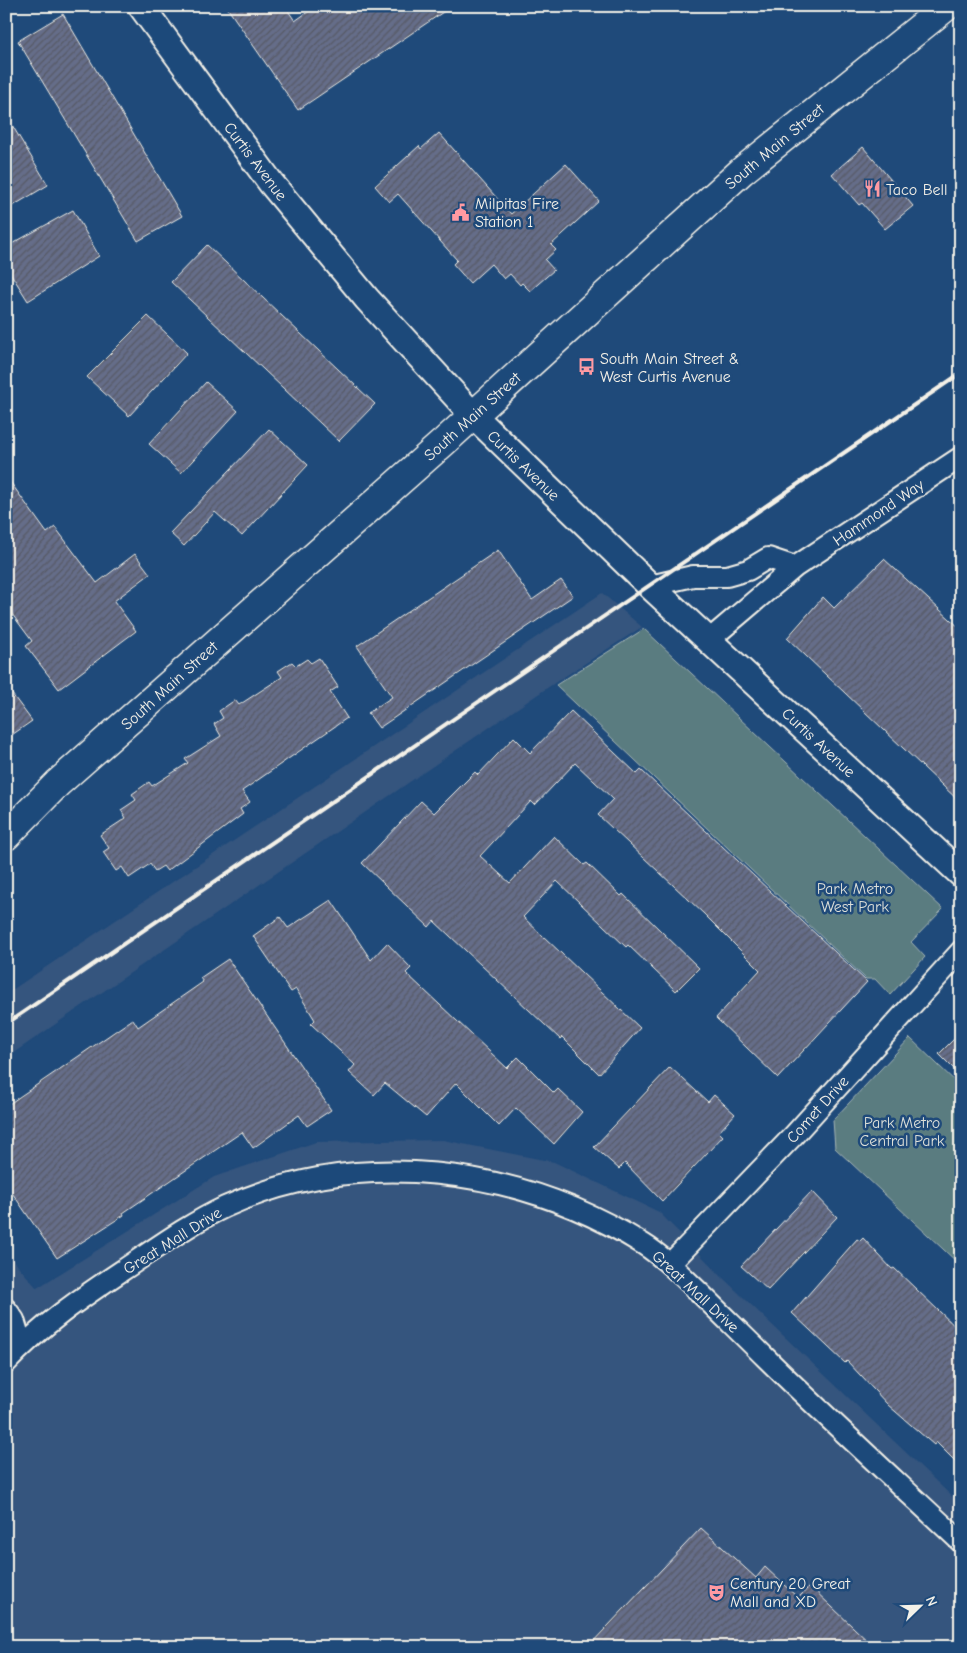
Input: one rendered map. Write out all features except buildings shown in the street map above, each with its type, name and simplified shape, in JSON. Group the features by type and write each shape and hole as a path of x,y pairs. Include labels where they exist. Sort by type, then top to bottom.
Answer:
{"main road":[{"name":"South Main Street","path":"6,836 58,784 473,415 742,171 946,6"}],"street":[{"name":"Curtis Avenue","path":"141,6 271,183 366,299 473,415 650,586 961,874"},
{"name":"Hammond Way","path":"708,640 795,567 961,457"},
{"path":"650,586 693,576 727,576 748,570 768,558 795,567"},
{"name":"Comet Drive","path":"670,1264 794,1135 961,951"},
{"name":"Great Mall Drive","path":"6,1363 14,1343 199,1220 256,1195 308,1181 341,1175 403,1171 465,1176 498,1183 571,1207 644,1244 670,1264 794,1385 961,1542"},
{"path":"6,1309 14,1320 14,1343"}],"shaded area":[{"path":"602,593 642,627 553,684 6,1058 6,994"},
{"path":"443,1140 554,1162 659,1212 722,1277 961,1505 961,1647 6,1647 6,1252 37,1288 214,1177 316,1142"}],"green space":[{"name":"Park Metro West Park","path":"644,629 943,909 911,942 925,957 890,995 875,979 866,979 556,685"},
{"name":"Park Metro Central Park","path":"910,1038 961,1087 961,1263 959,1264 835,1148 833,1120"}],"railway":[{"path":"6,1024 961,373"}],"place":[{"name":"Taco Bell","path":"872,189"},
{"name":"Milpitas Fire Station 1","path":"461,212"},
{"name":"South Main Street & West Curtis Avenue","path":"586,367"},
{"name":"Century 20 Great Mall and XD","path":"716,1592"}]}
